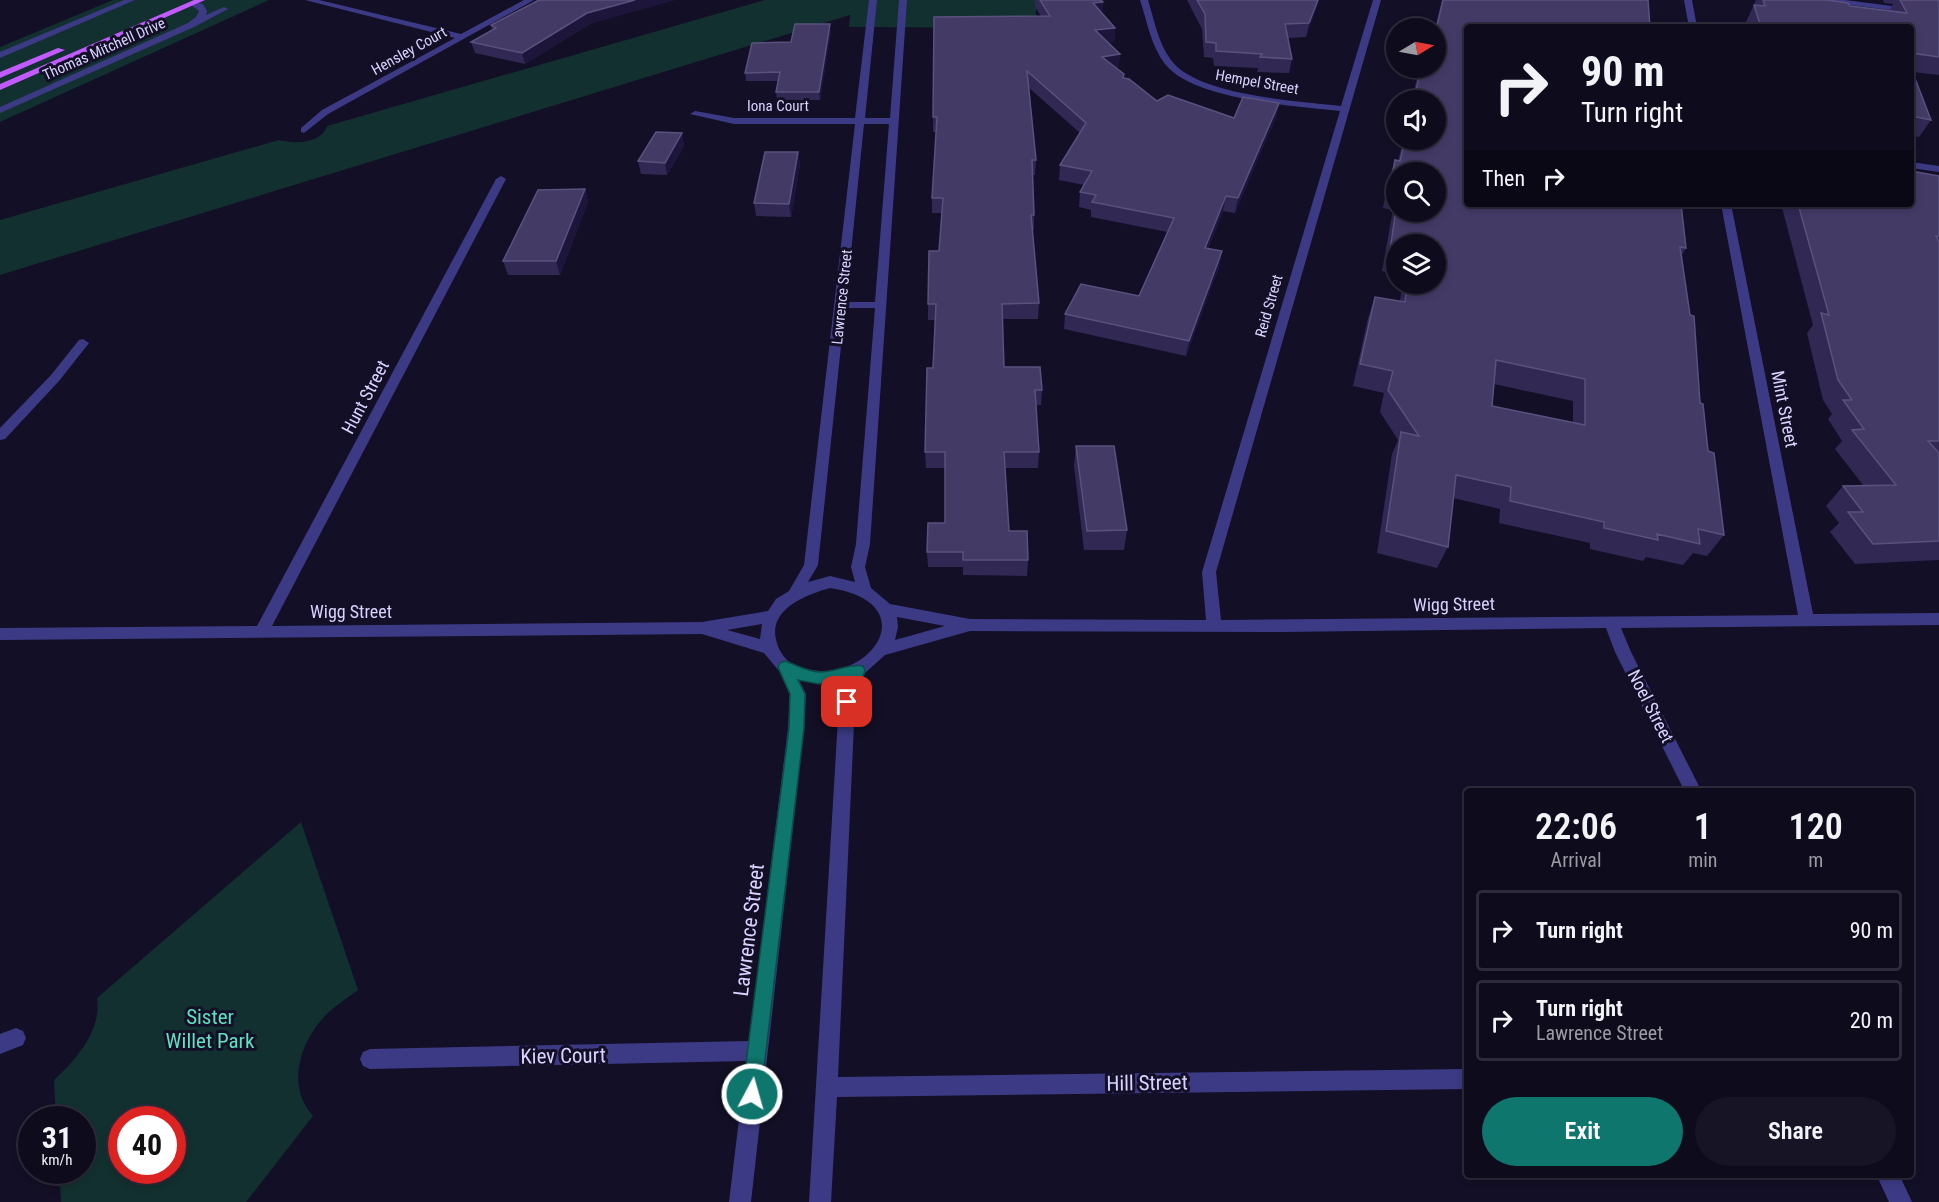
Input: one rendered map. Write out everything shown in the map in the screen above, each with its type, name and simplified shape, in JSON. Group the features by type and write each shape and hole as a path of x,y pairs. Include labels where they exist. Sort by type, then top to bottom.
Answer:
{"main road":[{"name":"Thomas Mitchell Drive","path":"98,34 177,0"},
{"name":"Thomas Mitchell Drive","path":"1,86 198,2"},
{"path":"164,5 198,2"},
{"name":"Thomas Mitchell Drive","path":"0,75 66,48"}],"street":[{"name":"Thomas Mitchell Drive","path":"0,55 131,0"},
{"path":"309,0 463,37"},
{"name":"Hensley Court","path":"304,130 325,112 530,0"},
{"name":"Lawrence Street","path":"796,591 811,565 873,0"},
{"path":"864,589 858,567 863,544 903,0"},
{"name":"Hempel Street","path":"1144,0 1163,55 1169,64 1186,78 1206,87 1232,93 1344,109"},
{"name":"Reid Street","path":"1214,624 1209,572 1377,0"},
{"path":"1688,0 1692,24"},
{"path":"1825,0 1939,14"},
{"name":"Thomas Mitchell Drive","path":"0,110 191,25 200,18 203,11 198,2"},
{"path":"191,25 224,9"},
{"name":"Iona Court","path":"695,114 734,121 893,121"},
{"path":"1914,165 1939,169"},
{"name":"Hunt Street","path":"261,632 501,179"},
{"name":"Mint Street","path":"1727,207 1807,621"},
{"path":"841,305 880,305"},
{"path":"0,436 55,378 83,343"},
{"path":"830,582 848,583 876,597 885,609 890,622 888,636 882,650 858,670 839,676 819,678 801,675 785,667 769,648 767,632 771,616 777,606 796,591 830,582"},
{"name":"Wigg Street","path":"885,609 970,625 1281,626 1939,619"},
{"name":"Wigg Street","path":"0,634 702,628 771,616"},
{"name":"Noel Street","path":"1611,621 1623,652 1692,788"},
{"name":"Wigg Street","path":"882,650 970,625"},
{"name":"Wigg Street","path":"702,628 769,648"},
{"name":"Lawrence Street","path":"740,1202 756,1051 796,728 798,694 785,667"},
{"path":"820,1202 847,702 858,670"},
{"name":"Kiev Court","path":"370,1059 756,1051"},
{"name":"Hill Street","path":"827,1087 1464,1079"},
{"path":"1889,1178 1901,1202"}],"green space":[{"path":"113,0 269,0 0,122 0,47"},
{"path":"765,0 1036,0 1036,28 849,27 850,15 0,275 0,220 279,140 299,142 313,139 324,132 327,126"},
{"name":"Sister Willet Park","path":"301,822 358,990 331,1010 312,1033 300,1061 298,1075 304,1103 313,1116 246,1202 61,1202 60,1184 96,1184 96,1106 55,1106 54,1080 86,1044 97,1010 97,998"}],"building":[{"path":"539,0 635,0 587,13 522,53 471,42 496,28 491,25"},
{"path":"1040,0 1101,0 1103,2 1093,3 1115,28 1095,30 1120,54 1102,57 1124,74 1123,78 1129,79 1157,101 1168,95 1234,118 1243,97 1279,103 1238,198 1226,196 1205,248 1222,251 1189,341 1065,314 1081,284 1139,296 1174,218 1092,202 1096,195 1080,192 1092,171 1060,165 1086,123 1027,71 1036,160 1032,160 1034,215 1031,215 1039,303 1002,304 1004,367 1040,367 1042,390 1035,390 1039,452 1004,452 1009,531 1027,531 1028,560 963,560 963,552 927,552 928,523 945,523 945,452 925,452 927,368 933,368 936,304 928,304 929,251 939,251 943,198 932,198 937,117 933,117 934,17 1050,16"},
{"path":"1197,0 1318,0 1309,23 1285,24 1292,59 1260,57 1262,54 1216,51 1216,43 1206,42 1205,14"},
{"path":"1443,0 1648,0 1650,24 1464,24 1464,207 1681,207 1686,248 1680,247 1690,315 1694,316 1700,403 1703,404 1708,451 1714,453 1724,535 1698,529 1700,544 1657,534 1658,540 1604,528 1604,522 1510,501 1511,487 1456,475 1448,547 1386,531 1401,432 1419,436 1388,390 1393,371 1360,364 1375,297 1405,302 1406,294 1446,294 1446,234 1392,234 1394,222 1446,222 1446,162 1395,162 1395,160 1400,161 1403,150 1446,150 1446,90 1416,90 1419,78 1446,78 1446,18 1439,18","holes":["1496,360 1585,379 1585,425 1492,406"]},
{"path":"1763,0 1827,0 1848,3 1850,6 1907,13 1900,0 1939,0 1939,57 1914,53 1914,24 1760,24 1754,5 1765,6"},
{"path":"795,24 830,24 819,92 776,92 780,72 745,73 752,43 791,42"},
{"path":"1914,76 1931,120 1914,117"},
{"path":"656,132 682,133 665,163 638,161"},
{"path":"765,152 798,152 789,204 754,203"},
{"path":"1914,172 1939,176 1939,236 1936,236 1939,242 1939,441 1928,441 1939,453 1939,541 1873,544 1848,512 1863,512 1843,486 1896,485 1852,430 1864,429 1843,400 1852,400 1838,380 1821,313 1829,315 1799,207 1914,207"},
{"path":"585,189 556,261 503,261 538,190"},
{"path":"1076,446 1114,446 1127,530 1087,531"}],"route":[{"path":"752,1094 796,728 798,694 785,667 801,675 819,678 839,676 858,670 847,702"}]}
